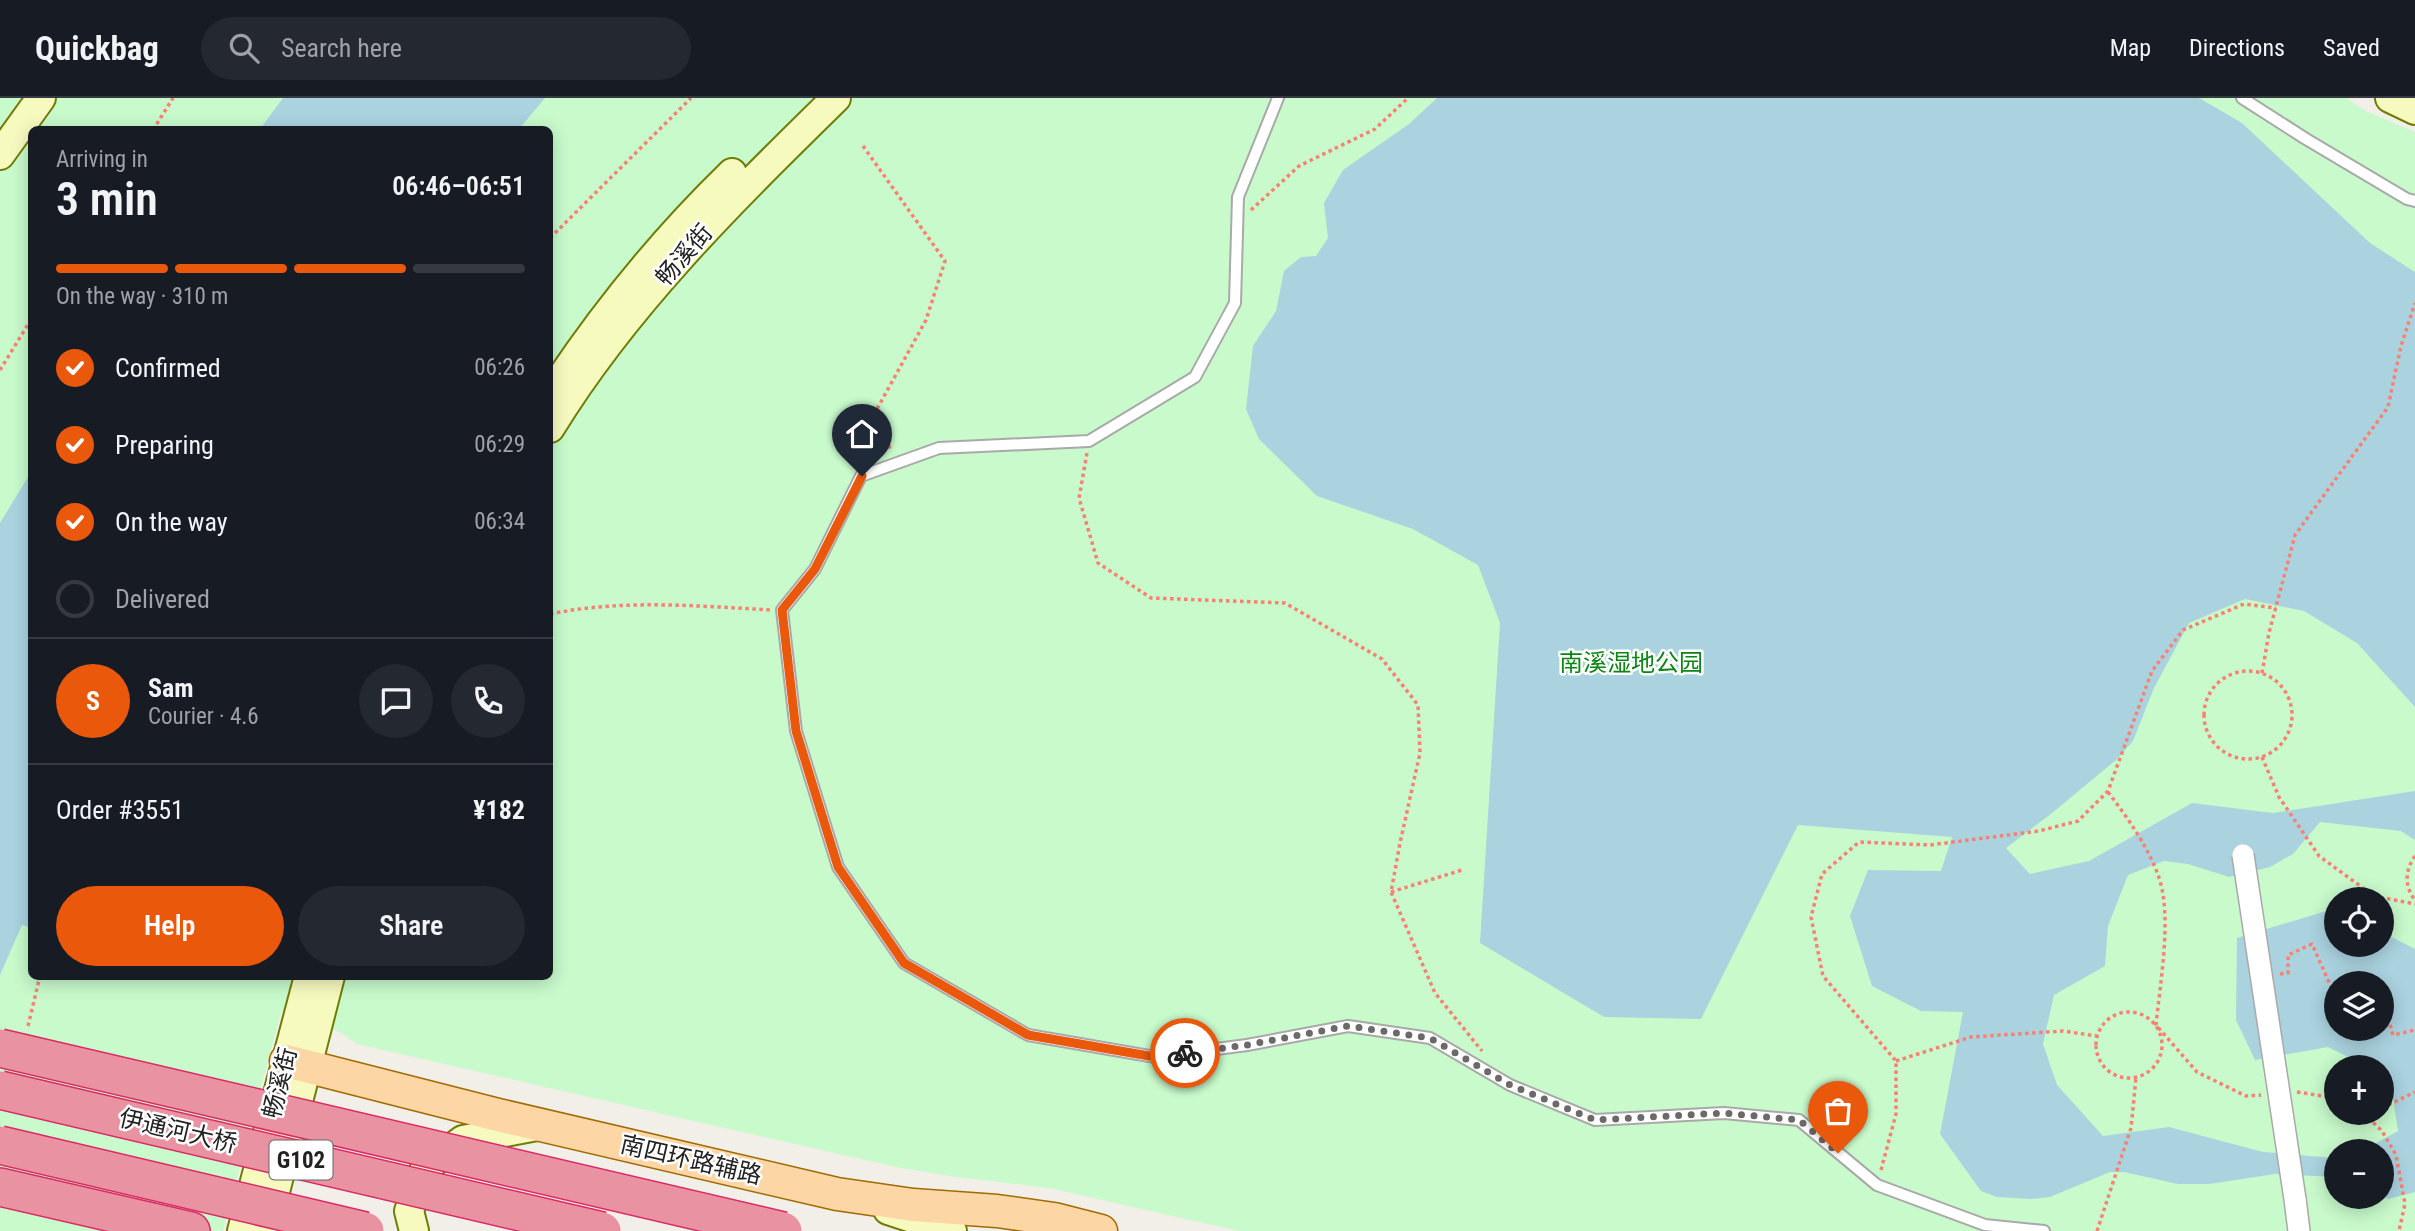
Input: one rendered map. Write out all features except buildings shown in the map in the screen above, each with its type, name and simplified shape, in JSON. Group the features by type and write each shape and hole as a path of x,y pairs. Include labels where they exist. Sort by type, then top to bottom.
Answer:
{"highway":[{"path":"0,1048 783,1231"},
{"name":"伊通河大桥","path":"0,1090 602,1231"},
{"name":"G102","path":"0,1145 365,1231"},
{"path":"0,1187 191,1231"}],"main road":[{"path":"3,137 18,98"},
{"path":"3,137 41,98"},
{"name":"畅溪街","path":"553,390 598,324 651,259 724,181 809,98"},
{"name":"畅溪街","path":"553,423 570,394 641,304 734,198 836,98"},
{"path":"2390,98 2415,110"},
{"name":"畅溪街","path":"265,1231 308,980"},
{"name":"畅溪街","path":"242,1231 296,1064 328,980"},
{"name":"南四环路辅路","path":"296,1064 543,1126 837,1194 913,1205 1054,1219 1101,1231"},
{"path":"414,1231 409,1211 425,1168 463,1140 543,1126"},
{"path":"837,1194 952,1231"}],"street":[{"path":"2243,855 2299,1231"}],"lane":[{"path":"1278,98 1238,197 1235,303 1195,377 1089,440 939,448 862,476 815,569 782,610 796,731 838,867 904,963 1028,1035 1155,1057 1247,1045 1348,1026 1430,1038 1510,1085 1595,1120 1724,1113 1799,1120 1877,1185 1985,1225 2043,1231"},
{"path":"2242,98 2305,139 2407,199 2415,201"}],"path":[{"path":"156,126 173,98"},
{"path":"553,235 691,98"},
{"path":"1237,224 1299,166 1375,129 1408,98"},
{"path":"863,146 945,261 926,320 877,409 895,464"},
{"path":"2262,673 2295,535 2388,407 2415,303"},
{"path":"0,370 28,324"},
{"path":"1089,440 1079,498 1098,563 1151,598 1285,603 1382,659 1418,705 1420,753 1391,892 1435,993 1485,1054"},
{"path":"553,614 615,605 670,604 782,610"},
{"path":"1877,1185 1896,1114 1896,1061 1823,976 1811,918 1822,874 1859,842 1930,845 2039,831 2078,821 2108,791 2152,671 2183,631 2244,604 2276,608"},
{"path":"2247,671 2262,673 2284,690 2290,702 2290,729 2284,741 2274,751 2262,757 2232,757 2219,749 2209,737 2204,723 2204,708 2209,693 2219,682 2232,674 2247,671"},
{"path":"2262,757 2279,797 2319,856 2374,896 2415,902"},
{"path":"2108,791 2131,824 2159,876 2166,923 2156,1025 2162,1046 2161,1057 2155,1066 2136,1077 2125,1078 2114,1074 2105,1068 2099,1058 2097,1036 2109,1019 2128,1012 2148,1018 2156,1025 2197,1072 2246,1096 2270,1094"},
{"path":"2415,856 2406,874 2407,886 2415,902"},
{"path":"1391,892 1462,870"},
{"path":"2262,976 2288,973 2288,955 2312,944 2324,971"},
{"path":"2394,1035 2415,1030"},
{"path":"1896,1061 1972,1037 2063,1031 2097,1036"},
{"path":"2097,1231 2131,1128 2136,1077"},
{"path":"2295,1092 2324,1096"},
{"path":"2394,1102 2415,1092"},
{"path":"2377,1125 2396,1156 2405,1204 2399,1231"}],"green space":[{"name":"南溪湿地公园","path":"0,98 2346,98 2366,111 2415,132 2415,1231 1239,1231 1049,1188 896,1167 357,1044 340,1032 281,1012 223,1231 0,1231"}],"water":[{"path":"283,98 545,98 522,126 262,126"},
{"path":"1437,98 2199,98 2242,123 2370,243 2415,272 2415,707 2357,643 2304,611 2245,599 2189,623 2154,688 2133,741 2116,760 2006,848 2030,874 2089,861 2192,803 2273,813 2415,791 2415,840 2401,831 2320,822 2293,854 2270,867 2229,877 2188,864 2164,861 2128,875 2108,926 2105,966 2054,995 2043,1044 2057,1085 2103,1136 2169,1127 2263,1152 2324,1157 2324,1176 2275,1174 2209,1184 2178,1184 2124,1172 2110,1172 2050,1197 1997,1197 1981,1191 1940,1134 1963,1012 1921,1011 1872,986 1850,916 1868,870 1941,871 1952,837 1798,825 1701,1019 1604,1017 1480,943 1500,623 1478,565 1413,529 1317,496 1259,439 1246,409 1253,346 1276,311 1284,271 1301,257 1316,256 1328,238 1324,203 1343,170 1409,124"},
{"path":"28,477 28,927 22,925 0,975 0,523"},
{"path":"2324,912 2324,957 2394,957 2394,938 2415,949 2415,1192 2394,1197 2394,1139 2383,1139 2398,1131 2394,1105 2394,1055 2344,1055 2328,1047 2255,1060 2236,1020 2237,938"}],"way so far":[{"path":"1185,1053 1247,1045 1348,1026 1430,1038 1510,1085 1595,1120 1724,1113 1799,1120 1838,1153"}],"route":[{"path":"862,476 815,569 782,610 796,731 838,867 904,963 1028,1035 1155,1057 1185,1053"}]}
